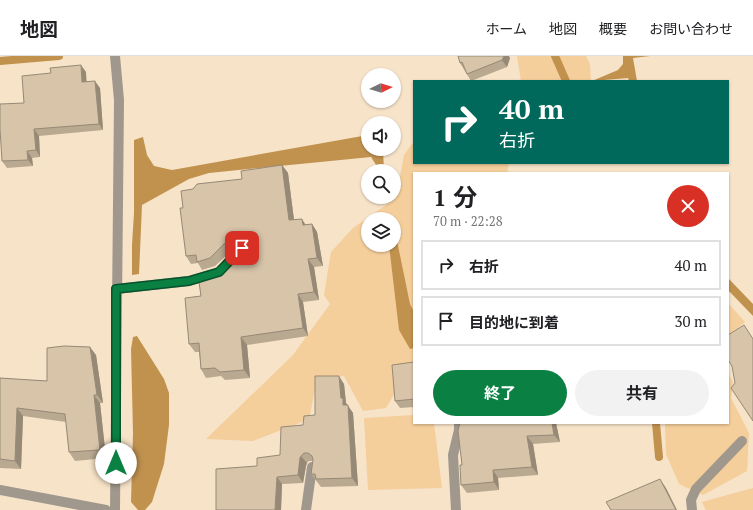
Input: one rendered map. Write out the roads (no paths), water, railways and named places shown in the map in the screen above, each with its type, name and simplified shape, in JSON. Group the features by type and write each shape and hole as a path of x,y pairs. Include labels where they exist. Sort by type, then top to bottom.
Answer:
{"street":[{"path":"115,56 119,100 115,510"},
{"path":"116,289 189,281 219,272"},
{"path":"456,510 453,455 459,424"},
{"path":"692,510 691,500 696,489 742,441"},
{"path":"306,510 312,467"},
{"path":"0,490 106,510"}],"waterway":[{"path":"0,61 59,56"},
{"path":"555,56 566,80"},
{"path":"656,424 659,457"}]}
